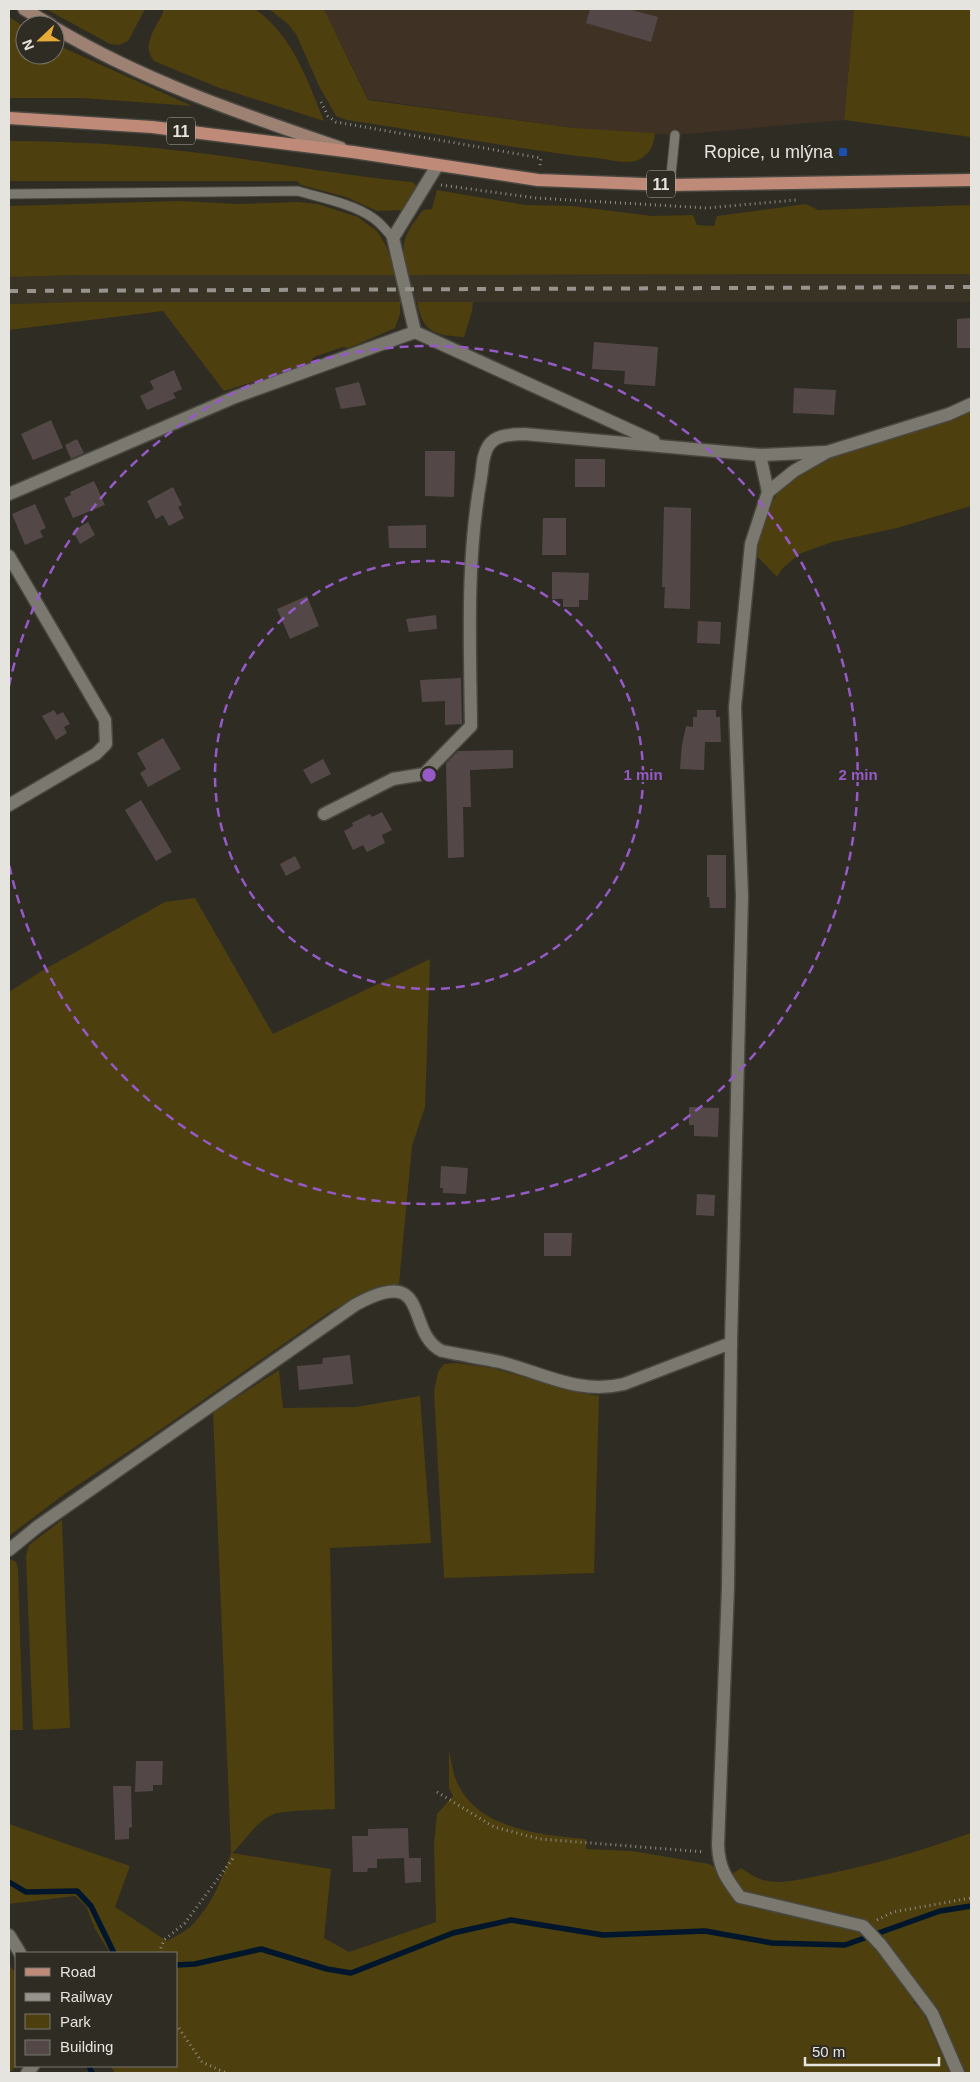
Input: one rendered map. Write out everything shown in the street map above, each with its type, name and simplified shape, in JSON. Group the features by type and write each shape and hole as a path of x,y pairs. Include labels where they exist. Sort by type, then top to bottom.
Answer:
{"main road":[{"path":"65,33 128,66 210,103 353,152"},
{"name":"11","path":"9,118 152,128 353,152 538,180 670,184 971,180"}],"street":[{"path":"415,332 393,238 437,166"},
{"path":"9,494 235,397 415,332 663,446"},
{"path":"768,492 794,471 827,452 949,414 971,404"},
{"path":"324,814 393,779 424,774 471,726 470,646 474,518 483,468 483,454 491,443 500,436 524,434 760,455 827,452"},
{"path":"760,455 768,492 751,544 735,707 742,896 731,1343 728,1588 718,1853 724,1875 740,1897 864,1927 881,1945 932,2013 958,2073"},
{"path":"9,556 105,720 106,744 96,754 9,805"},
{"path":"9,1550 37,1527 355,1305 375,1294 396,1292 406,1296 414,1304 426,1336 434,1347 442,1352 500,1362 581,1387 610,1387 624,1384 731,1343"},
{"path":"9,1936 19,1952"}],"lane":[{"path":"670,184 675,135"},
{"path":"9,194 298,191 363,212 373,218 393,238"}],"path":[{"path":"321,102 328,116 336,122 541,158 538,180"},
{"path":"437,1792 494,1827 518,1835 540,1839 718,1853"},
{"path":"159,1952 164,1940 185,1923 234,1857"},
{"path":"864,1927 893,1912 971,1898"},
{"path":"178,2027 202,2062 226,2073"}],"shaded area":[{"path":"324,9 854,9 844,120 675,135 574,128 368,99"},
{"path":"971,274 971,302 77,302 9,304 9,277 77,275"}],"green space":[{"path":"46,9 145,9 128,41 119,45 110,44 65,19 65,15 57,15"},
{"path":"163,9 255,9 268,20 289,45 305,74 324,121 217,87 154,61 150,55 149,43 163,13"},
{"path":"269,9 324,9 368,100 574,128 655,133 654,142 642,158 623,162 534,150 347,120 336,116 319,86 296,34 288,24"},
{"path":"854,9 971,9 971,137 844,120"},
{"path":"9,17 15,21 15,65 65,65 65,49 192,106 82,98 9,98"},
{"path":"9,141 68,142 185,151 348,175 412,182 417,186 405,210 377,211 346,197 301,185 297,181 9,181"},
{"path":"437,190 525,205 572,206 652,216 693,215 697,225 714,226 717,216 806,204 818,210 971,205 971,274 409,275 404,255 405,240 411,227 423,210 432,209"},
{"path":"180,201 237,204 298,202 318,204 358,217 378,232 386,246 396,275 77,275 9,277 9,206"},
{"path":"77,302 400,302 400,314 395,328 349,348 343,347 314,357 308,365 224,391 163,311 9,330 9,304"},
{"path":"417,302 473,302 464,337 432,331 423,321"},
{"path":"971,411 971,506 897,528 832,542 799,554 782,569 777,577 756,555 766,513 779,490 792,479 833,457"},
{"path":"195,898 273,1034 430,959 425,1107 412,1146 399,1284 377,1287 331,1311 66,1493 9,1536 9,992 40,972 165,902"},
{"path":"456,1363 492,1368 581,1393 599,1396 594,1573 444,1578 434,1391 438,1372 444,1364"},
{"path":"279,1370 283,1408 356,1407 420,1396 431,1543 330,1548 335,1809 293,1811 272,1815 260,1822 232,1853 331,1869 324,1938 349,1952 436,1922 434,1844 437,1814 453,1796 449,1788 449,1750 456,1780 465,1796 478,1809 494,1819 530,1831 586,1839 586,1849 632,1851 709,1864 729,1876 741,1868 764,1880 780,1882 799,1880 876,1863 971,1833 971,2073 964,2073 933,2003 924,1992 913,2002 923,2012 950,2073 115,2073 112,2067 178,2067 178,1952 109,1952 95,1929 86,1906 75,1896 9,1904 9,1824 130,1866 115,1907 167,1941 190,1927 204,1911 220,1883 231,1853 213,1412"},
{"path":"62,1520 70,1728 33,1730 26,1556 29,1545"},
{"path":"11,1559 16,1562 18,1569 23,1730 9,1730 9,1560"},
{"path":"9,1965 15,1972 16,2067 9,2073"}],"building":[{"path":"590,9 628,9 658,17 651,42 586,23"},
{"path":"971,318 971,348 957,348 957,319"},
{"path":"594,342 658,347 655,386 624,384 625,371 592,369"},
{"path":"174,370 182,389 173,393 176,398 147,410 140,396 154,389 150,381"},
{"path":"359,382 366,405 341,409 335,388"},
{"path":"794,388 836,390 834,415 793,413"},
{"path":"51,420 63,448 33,460 21,434"},
{"path":"77,439 84,453 71,459 65,445"},
{"path":"425,451 455,451 454,497 425,496"},
{"path":"575,459 605,459 605,487 575,487"},
{"path":"94,481 105,505 73,518 64,498 71,495 70,492"},
{"path":"173,487 182,505 178,507 184,518 169,526 163,515 156,519 147,501"},
{"path":"35,504 46,528 40,531 43,537 25,545 12,514"},
{"path":"664,507 691,508 690,609 664,608 665,587 662,587"},
{"path":"543,518 566,518 566,555 542,555"},
{"path":"88,522 95,535 80,544 73,531"},
{"path":"426,525 426,548 389,548 388,526"},
{"path":"552,572 589,573 588,600 579,600 579,607 563,607 563,599 552,599"},
{"path":"307,596 319,626 290,639 277,609"},
{"path":"436,615 437,629 409,632 406,619"},
{"path":"698,621 721,622 720,644 697,643"},
{"path":"461,678 462,724 445,725 445,701 422,702 420,680"},
{"path":"54,710 57,715 63,712 70,724 64,727 67,733 56,740 42,716"},
{"path":"697,710 716,710 716,717 720,717 721,742 705,742 704,770 680,769 686,726 693,727 693,717 697,717"},
{"path":"163,738 181,769 148,787 140,773 146,769 137,753"},
{"path":"513,750 513,768 470,770 471,807 463,807 464,857 448,858 446,763 458,751"},
{"path":"323,759 331,774 311,784 303,770"},
{"path":"141,800 172,852 156,861 125,810"},
{"path":"382,812 392,830 382,835 385,843 367,852 363,845 353,850 344,831 353,826 352,823 370,814 372,817"},
{"path":"707,855 726,855 726,908 710,908 709,897 707,897"},
{"path":"295,856 301,868 286,876 280,864"},
{"path":"689,1107 719,1108 718,1137 694,1136 694,1125 689,1125"},
{"path":"441,1166 468,1168 466,1194 443,1193 443,1188 440,1188"},
{"path":"697,1194 715,1195 714,1216 696,1215"},
{"path":"544,1233 572,1233 571,1256 544,1256"},
{"path":"350,1355 353,1384 299,1390 297,1366 322,1364 323,1358"},
{"path":"136,1761 163,1761 162,1785 153,1785 153,1791 135,1792"},
{"path":"113,1786 131,1786 132,1827 129,1828 129,1839 115,1840"},
{"path":"408,1828 409,1858 421,1858 421,1882 405,1883 404,1858 377,1859 377,1868 368,1868 367,1872 353,1872 352,1836 368,1836 368,1829"}],"waterway":[{"path":"9,1882 26,1892 77,1891 91,1906 114,1952"},
{"path":"178,1965 195,1964 261,1949 327,1969 351,1973 453,1933 511,1920 603,1935 705,1931 772,1943 845,1945 940,1911 971,1906"},
{"path":"89,2067 92,2073"}],"railway":[{"path":"9,291 971,287"}],"place":[{"name":"Ropice, u mlýna","path":"843,152"}]}
